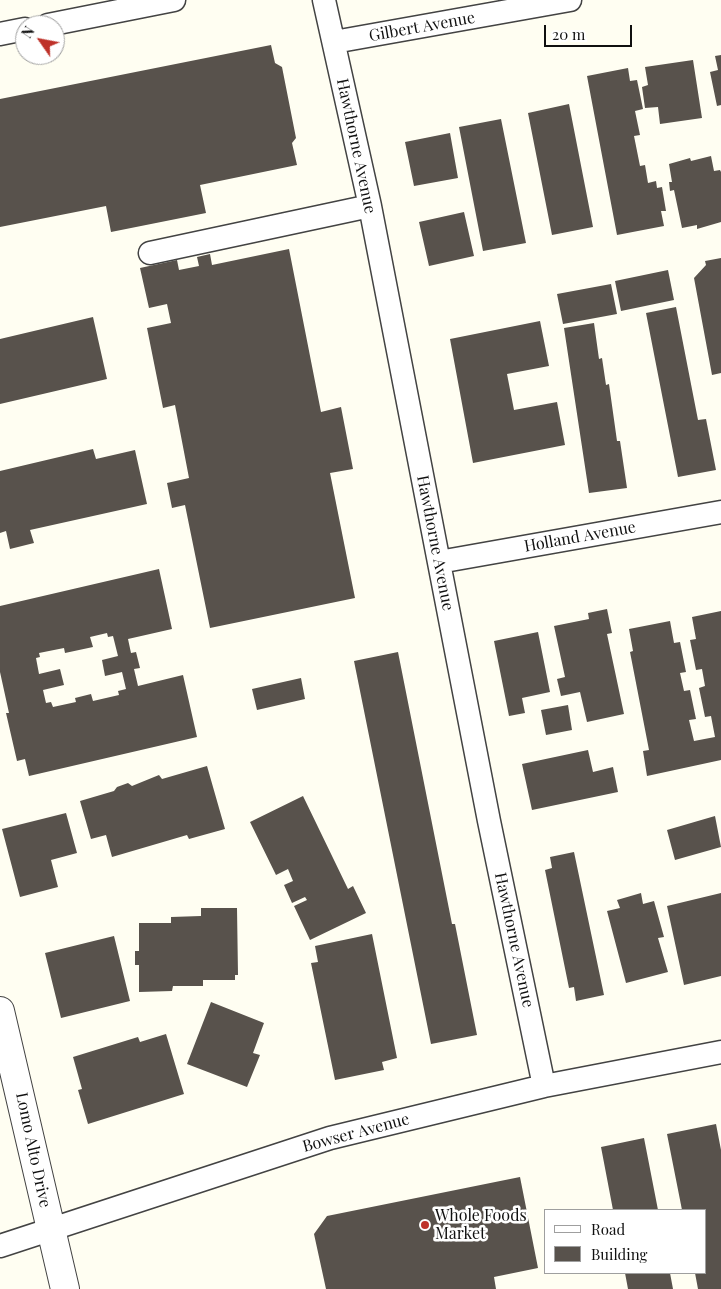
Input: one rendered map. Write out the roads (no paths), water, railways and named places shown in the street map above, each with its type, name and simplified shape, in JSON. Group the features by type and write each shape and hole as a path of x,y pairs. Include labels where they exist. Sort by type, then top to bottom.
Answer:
{"street":[{"path":"65,22 174,0"},
{"name":"Hawthorne Avenue","path":"324,0 370,206 544,1086"},
{"name":"Gilbert Avenue","path":"334,42 570,0"},
{"path":"0,34 15,32"},
{"path":"150,253 370,206"},
{"name":"Holland Avenue","path":"439,562 721,512"},
{"name":"Lomo Alto Drive","path":"0,1012 65,1289"},
{"name":"Bowser Avenue","path":"0,1246 330,1138 544,1086 721,1052"}],"place":[{"name":"Whole Foods Market","path":"425,1225"}]}
